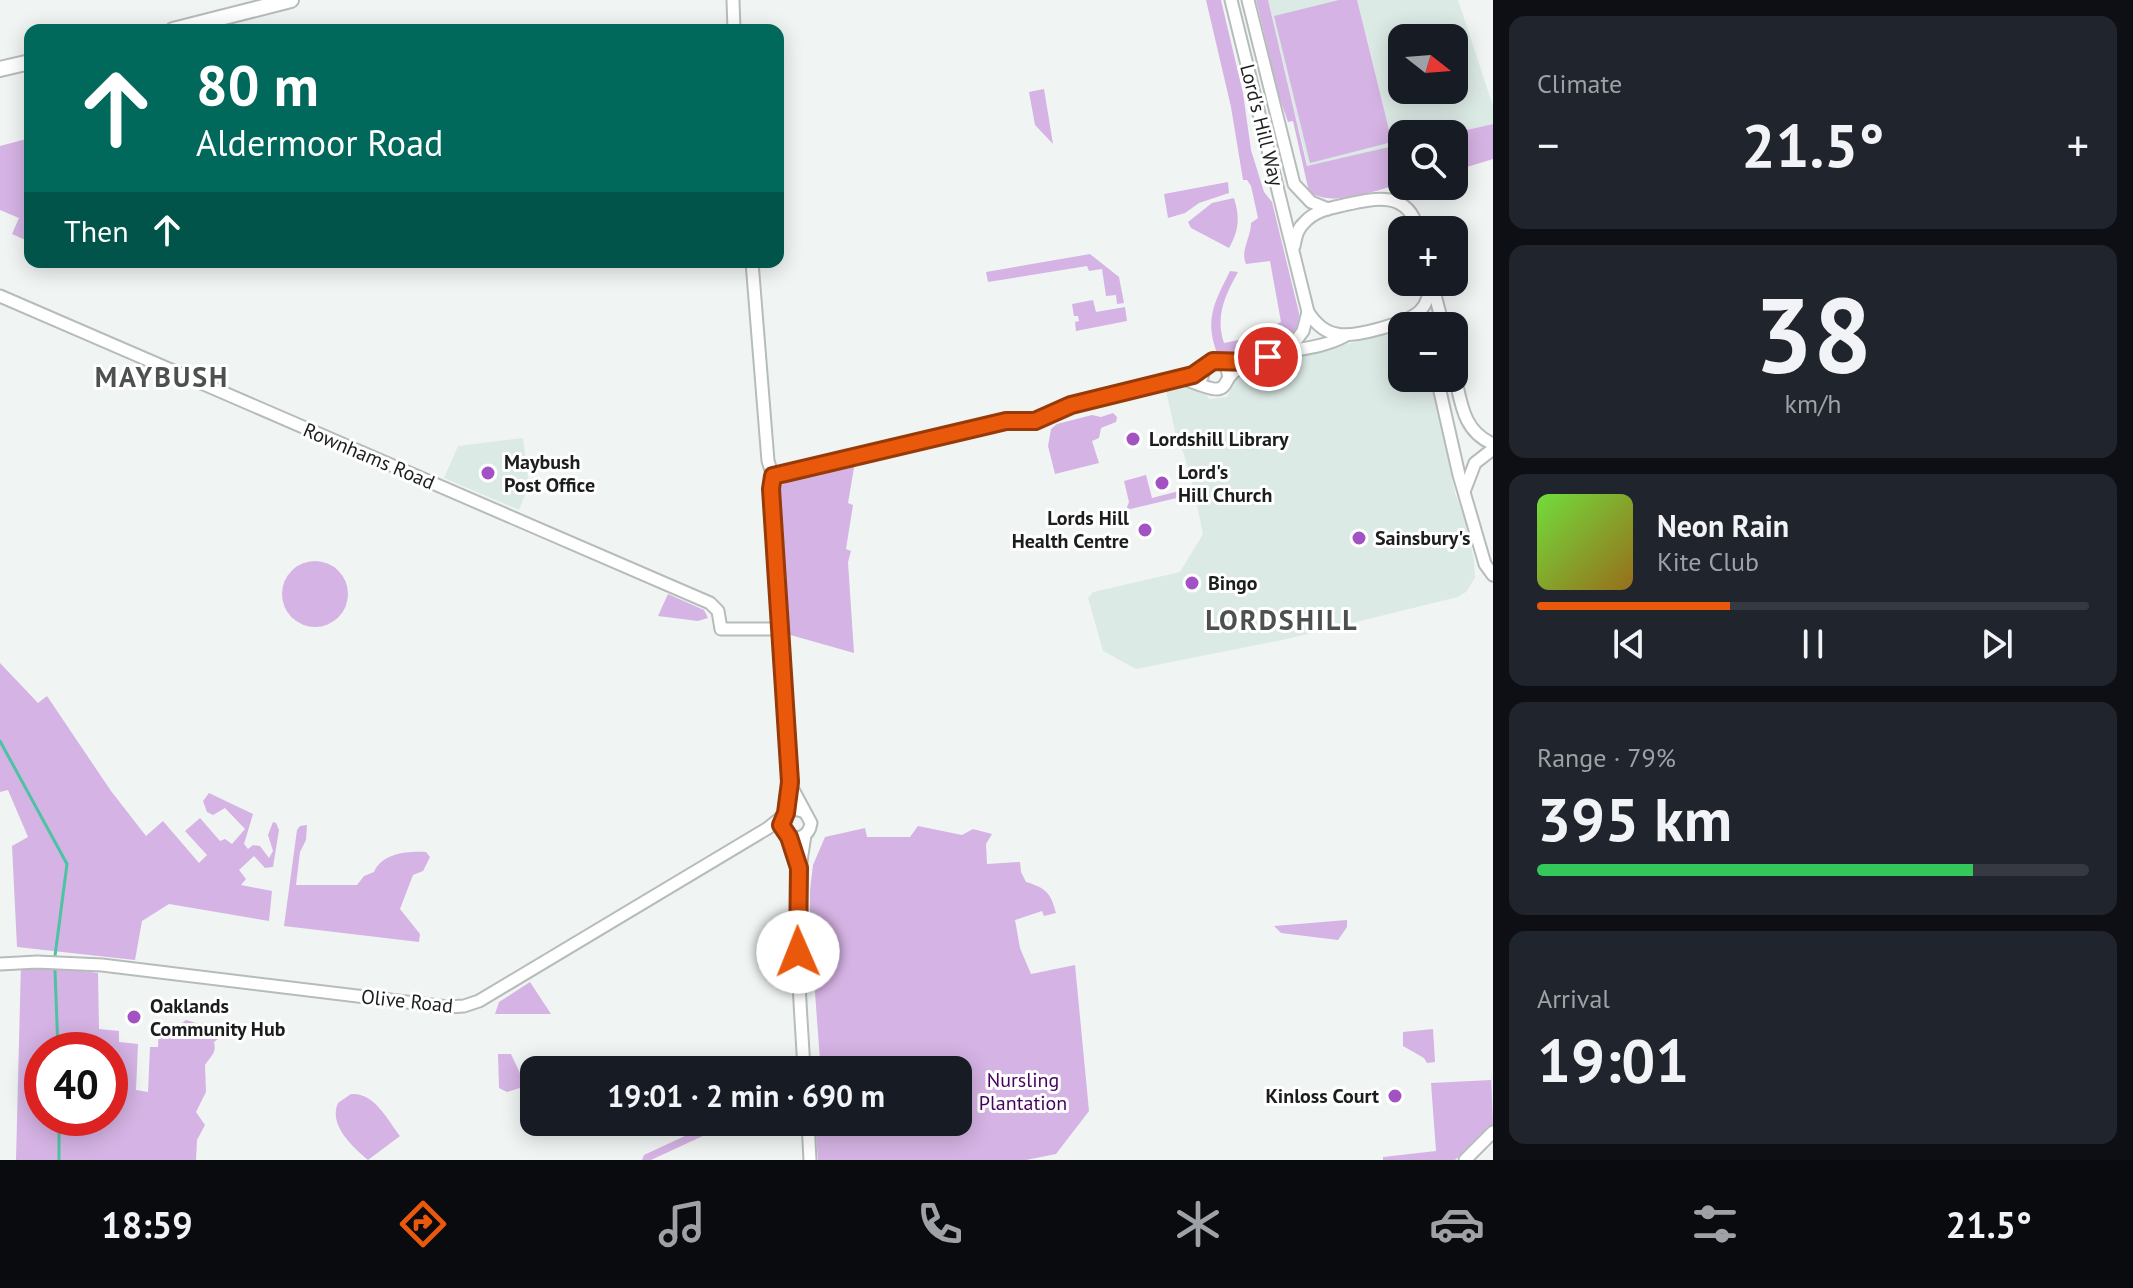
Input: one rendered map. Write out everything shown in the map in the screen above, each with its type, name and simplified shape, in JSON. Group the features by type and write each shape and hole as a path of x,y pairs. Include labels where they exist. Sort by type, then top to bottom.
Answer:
{"main road":[{"path":"197,24 291,0"},
{"path":"0,69 24,63"}],"street":[{"path":"733,0 734,24"},
{"name":"Lord's Hill Way","path":"1231,0 1308,312"},
{"name":"Lord's Hill Way","path":"1248,0 1294,184 1311,202 1328,209"},
{"path":"1293,251 1299,228 1305,221 1328,209 1384,198 1406,208 1412,216"},
{"path":"752,268 768,461 773,476 771,489 790,782 781,825 799,868"},
{"name":"Rownhams Road","path":"0,296 710,603 718,611 721,629 779,629"},
{"path":"1308,312 1327,331 1346,335"},
{"path":"1289,350 1303,331 1308,312"},
{"path":"773,476 1006,421 1035,421 1071,405 1182,378 1202,371 1209,363 1251,362 1388,326"},
{"path":"1229,377 1251,362"},
{"path":"1182,378 1219,388 1227,383 1229,377 1228,369 1222,363"},
{"path":"1202,371 1205,384"},
{"path":"1440,392 1485,564 1493,575"},
{"path":"1459,392 1466,421 1477,435 1493,447 1475,463 1465,490"},
{"path":"790,782 811,823 805,835 799,868 798,952 803,1056"},
{"path":"785,814 795,809 805,812"},
{"name":"Olive Road","path":"0,964 102,965 448,1007 464,1006 479,1001 768,828 785,814"},
{"path":"768,828 796,838 805,835"},
{"path":"1465,1160 1493,1132"},
{"path":"809,1136 810,1160"}],"shaded area":[{"path":"1268,0 1458,0 1466,24 1388,24 1388,104 1468,104 1468,30 1493,106 1493,124 1468,130 1468,120 1388,120 1388,147 1308,167"},
{"path":"1388,334 1388,392 1434,392 1455,493 1465,519 1475,578 1466,592 1458,597 1287,639 1136,669 1103,651 1088,598 1093,592 1180,572 1203,534 1165,387 1192,385 1204,391 1209,399 1227,397 1238,374 1249,368"},
{"path":"523,438 529,485 519,510 444,478 458,446"}],"green space":[{"path":"1206,0 1221,0 1243,93 1251,150 1264,192 1272,202 1299,313 1296,329 1286,342 1262,352 1241,356 1217,353 1211,330 1213,310 1230,271 1238,272 1225,298 1221,315 1224,343 1272,333 1273,326 1281,322 1270,261 1246,264 1244,259 1251,223 1258,218 1251,186 1243,180 1231,107"},
{"path":"1256,0 1268,0 1307,166 1388,147 1388,188 1342,198 1309,192 1293,121 1288,122"},
{"path":"1339,0 1357,0 1388,126 1388,143 1310,163 1274,16"},
{"path":"1044,89 1053,144 1035,125 1029,92"},
{"path":"1493,124 1493,159 1468,167 1468,130"},
{"path":"24,140 24,239 12,234 19,218 0,210 0,146"},
{"path":"1228,182 1229,193 1168,218 1164,194"},
{"path":"1234,198 1238,224 1229,248 1191,228 1188,222 1212,203"},
{"path":"1090,254 1119,277 1124,303 1117,304 1116,295 1106,296 1102,269 1089,271 1087,266 988,282 986,272"},
{"path":"1093,300 1096,312 1125,307 1127,321 1076,331 1075,322 1079,321 1078,316 1074,316 1072,304"},
{"path":"1113,413 1117,417 1116,422 1101,428 1099,438 1092,441 1099,463 1055,474 1048,446 1051,429 1057,424"},
{"path":"855,462 848,503 853,505 846,549 851,551 848,562 854,653 787,634 779,497 782,485 796,478"},
{"path":"1146,475 1152,498 1179,491 1181,497 1126,510 1129,502 1124,481"},
{"path":"315,561 328,564 338,571 345,581 348,594 345,607 338,617 328,624 315,627 302,624 292,617 285,607 282,594 285,581 292,571 302,564"},
{"path":"668,594 704,610 708,618 698,621 658,616"},
{"path":"0,663 38,703 47,696 111,791 146,836 163,821 199,863 207,855 185,831 200,818 220,841 225,839 232,844 245,829 225,808 213,815 207,812 203,801 209,793 253,814 244,844 248,849 253,845 260,846 269,858 273,851 268,835 273,822 276,823 279,830 273,867 265,868 254,856 239,870 246,879 241,885 272,891 269,921 169,904 142,921 135,960 17,947 12,846 28,837 8,790 0,792"},
{"path":"307,825 296,885 357,885 389,857 426,852 430,857 423,871 413,875 400,909 420,934 419,942 284,926 297,830"},
{"name":"Nursling Plantation","path":"918,826 962,835 973,829 992,834 986,844 987,864 1020,862 1026,882 1043,889 1052,901 1056,913 1044,916 1042,911 1015,920 1020,948 1031,974 1075,965 1089,1111 1056,1154 1026,1160 818,1160 816,1136 972,1136 972,1056 820,1056 810,925 813,865 825,837 865,828 867,837 910,837"},
{"path":"1347,920 1347,927 1338,940 1281,933 1274,926"},
{"path":"21,963 98,973 99,1029 119,1031 24,1032 24,1136 128,1136 128,1043 138,1044 136,1090 148,1092 150,1047 158,1047 159,1026 181,1024 186,1020 218,1024 223,1029 223,1035 214,1042 214,1052 205,1065 206,1092 196,1112 205,1125 197,1140 196,1160 16,1160"},
{"path":"530,982 551,1014 495,1014 499,1002"},
{"path":"1433,1029 1435,1062 1427,1063 1403,1046 1403,1032"},
{"path":"498,1054 511,1054 520,1073 520,1088 507,1092 499,1088"},
{"path":"1491,1073 1493,1125 1455,1160 1383,1160 1383,1157 1436,1151 1431,1083 1491,1080"},
{"path":"351,1094 367,1097 373,1102 400,1136 368,1160 344,1135 336,1119 338,1103"},
{"path":"685,1136 703,1136 651,1160 642,1160 644,1155"}],"waterway":[{"path":"0,741 67,864 55,956"},
{"path":"55,971 57,1032"},
{"path":"59,1136 59,1160"}],"place":[{"name":"Lordshill Library","path":"1133,439"},
{"name":"Maybush Post Office","path":"488,473"},
{"name":"Lord's Hill Church","path":"1162,483"},
{"name":"Lords Hill Health Centre","path":"1145,530"},
{"name":"Sainsbury's","path":"1359,538"},
{"name":"Bingo","path":"1192,583"},
{"name":"Oaklands Community Hub","path":"134,1017"},
{"name":"Kinloss Court","path":"1395,1096"}],"district":[{"name":"MAYBUSH","path":"162,376"},
{"name":"LORDSHILL","path":"1282,619"}],"route":[{"path":"798,952 799,868 789,837 781,825 786,813 790,782 780,653 771,489 773,476 1006,421 1035,421 1071,405 1193,375 1213,361 1251,362 1268,357"}]}
